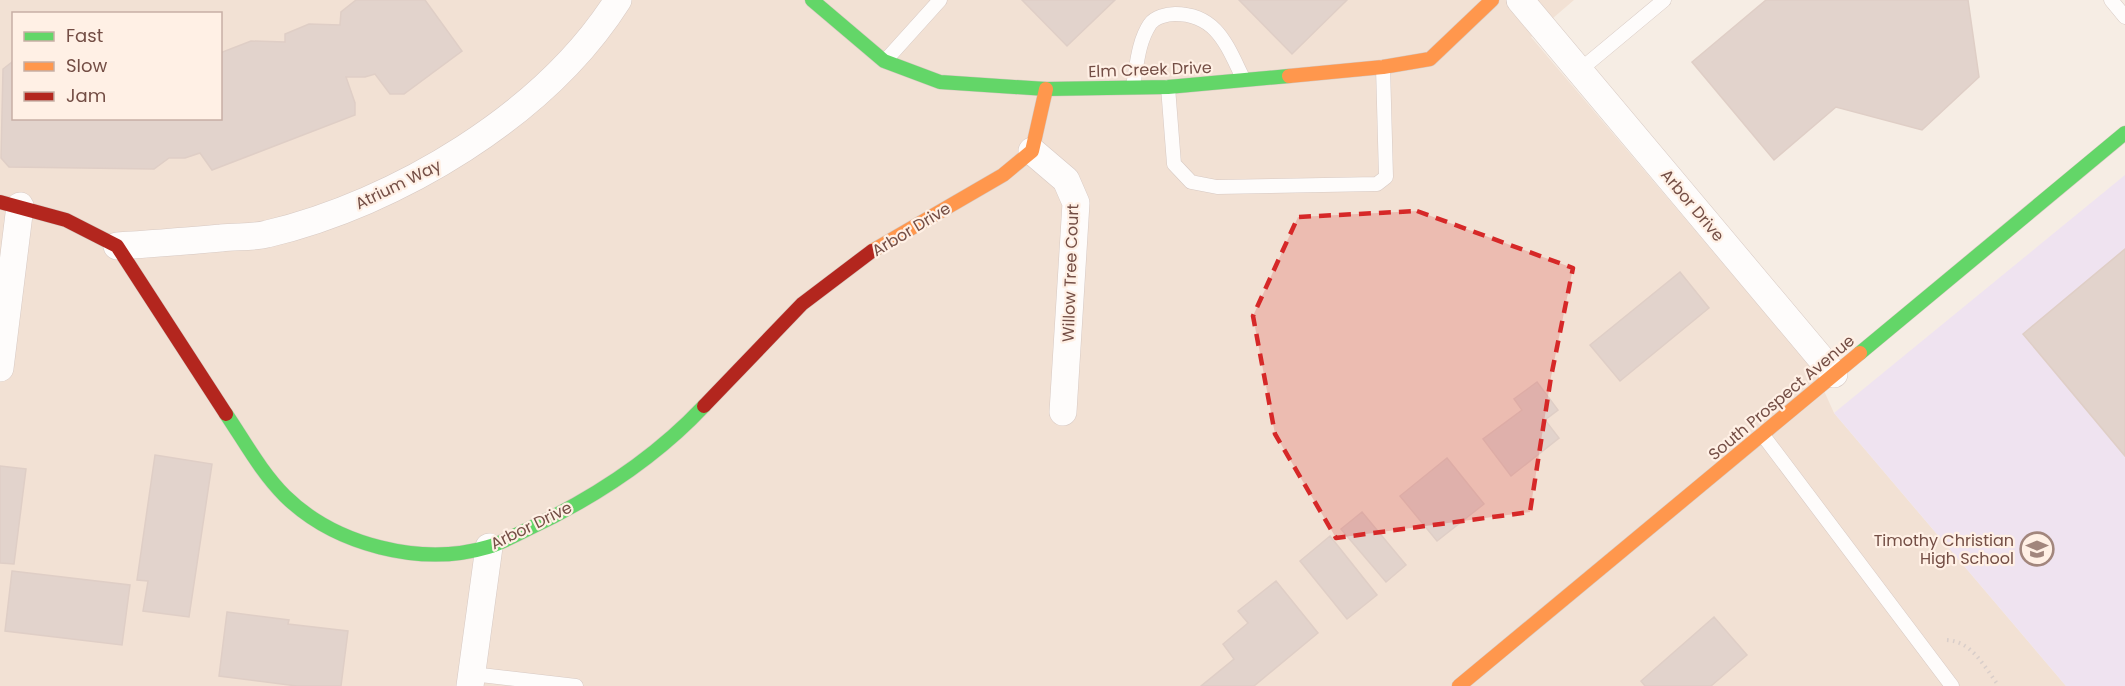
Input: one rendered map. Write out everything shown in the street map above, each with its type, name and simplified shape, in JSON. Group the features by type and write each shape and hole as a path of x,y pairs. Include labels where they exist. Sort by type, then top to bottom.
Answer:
{"street":[{"name":"Atrium Way","path":"117,246 264,235 378,196 451,158 507,118 558,73 606,19 618,0"},
{"name":"Elm Creek Drive","path":"818,2 884,61 940,82 1046,89 1168,87 1383,67 1430,59 1492,0"},
{"name":"Arbor Drive","path":"1520,0 1834,374"},
{"path":"1032,151 1046,89"},
{"name":"South Prospect Avenue","path":"1459,686 2125,133"},
{"name":"Arbor Drive","path":"10,204 66,220 117,246 266,475 286,497 323,524 365,543 409,553 454,553 489,547 558,514 622,475 683,429 802,304 882,243 1003,175 1032,151"},
{"name":"Willow Tree Court","path":"1032,151 1066,180 1076,203 1063,412"},
{"path":"0,368 10,204"},
{"path":"471,680 489,547"}],"lane":[{"path":"884,61 940,0"},
{"path":"1580,70 1664,0"},
{"path":"2111,0 2125,17"},
{"path":"1133,86 1141,43 1152,22 1167,14 1192,14 1210,23 1225,43 1244,80"},
{"path":"1168,87 1174,164 1191,182 1217,187 1377,184 1386,177 1383,67"},
{"path":"1762,434 1952,686"},
{"path":"471,680 576,686"}],"path":[{"path":"1925,651 1946,640 1958,641 1972,650 1999,686"}],"highlighted area":[{"path":"1417,211 1573,268 1551,377 1530,512 1336,538 1275,434 1253,316 1298,217"}],"shaded area":[{"path":"0,0 1574,0 1531,37 1816,373 1834,413 2066,686 0,686"},
{"name":"Timothy Christian High School","path":"2125,175 2125,686 2066,686 1834,413"}],"building":[{"path":"356,0 425,0 462,51 404,94 390,94 375,74 365,77 346,77 355,103 355,115 212,170 200,153 185,158 169,158 154,169 9,167 1,158 3,69 12,62 12,120 222,120 222,52 251,41 285,42 285,34 309,24 340,25 341,12"},
{"path":"1022,0 1115,0 1067,46"},
{"path":"1239,0 1347,0 1292,54"},
{"path":"1766,0 1968,0 1979,77 1922,130 1836,107 1774,160 1692,62"},
{"path":"2125,249 2125,456 2023,334"},
{"path":"1680,272 1709,308 1620,381 1590,345"},
{"path":"1537,382 1558,410 1545,420 1559,438 1511,476 1483,439 1522,410 1514,399"},
{"path":"155,455 212,464 189,617 143,611 148,581 137,580"},
{"path":"1447,458 1484,504 1437,541 1400,496"},
{"path":"0,466 26,469 14,564 0,563"},
{"path":"1362,512 1406,565 1386,582 1341,529"},
{"path":"1330,536 1377,595 1347,619 1300,561"},
{"path":"12,571 130,585 122,645 5,631"},
{"path":"1276,581 1318,633 1254,686 1201,686 1234,659 1223,644 1248,623 1238,611"},
{"path":"227,612 289,620 288,624 348,631 341,686 297,686 219,676"},
{"path":"1714,617 1747,655 1711,686 1645,686 1641,681"}],"traffic: fast":[{"path":"812,0 884,61 940,82 1046,89 1168,87 1289,76"},
{"path":"1860,353 2125,133"},
{"path":"226,414 268,477 305,513 354,539 408,553 435,554 462,553 488,547 574,505 643,460 665,443 704,406"}],"traffic: slow":[{"path":"1289,76 1383,67 1430,59 1492,0"},
{"path":"872,251 1003,175 1032,151 1046,89"},
{"path":"1459,686 1860,353"}],"traffic: jam":[{"path":"0,202 66,220 117,246 226,414"},
{"path":"704,406 802,304 872,251"}],"place":[{"name":"Timothy Christian High School","path":"2037,549"}]}
